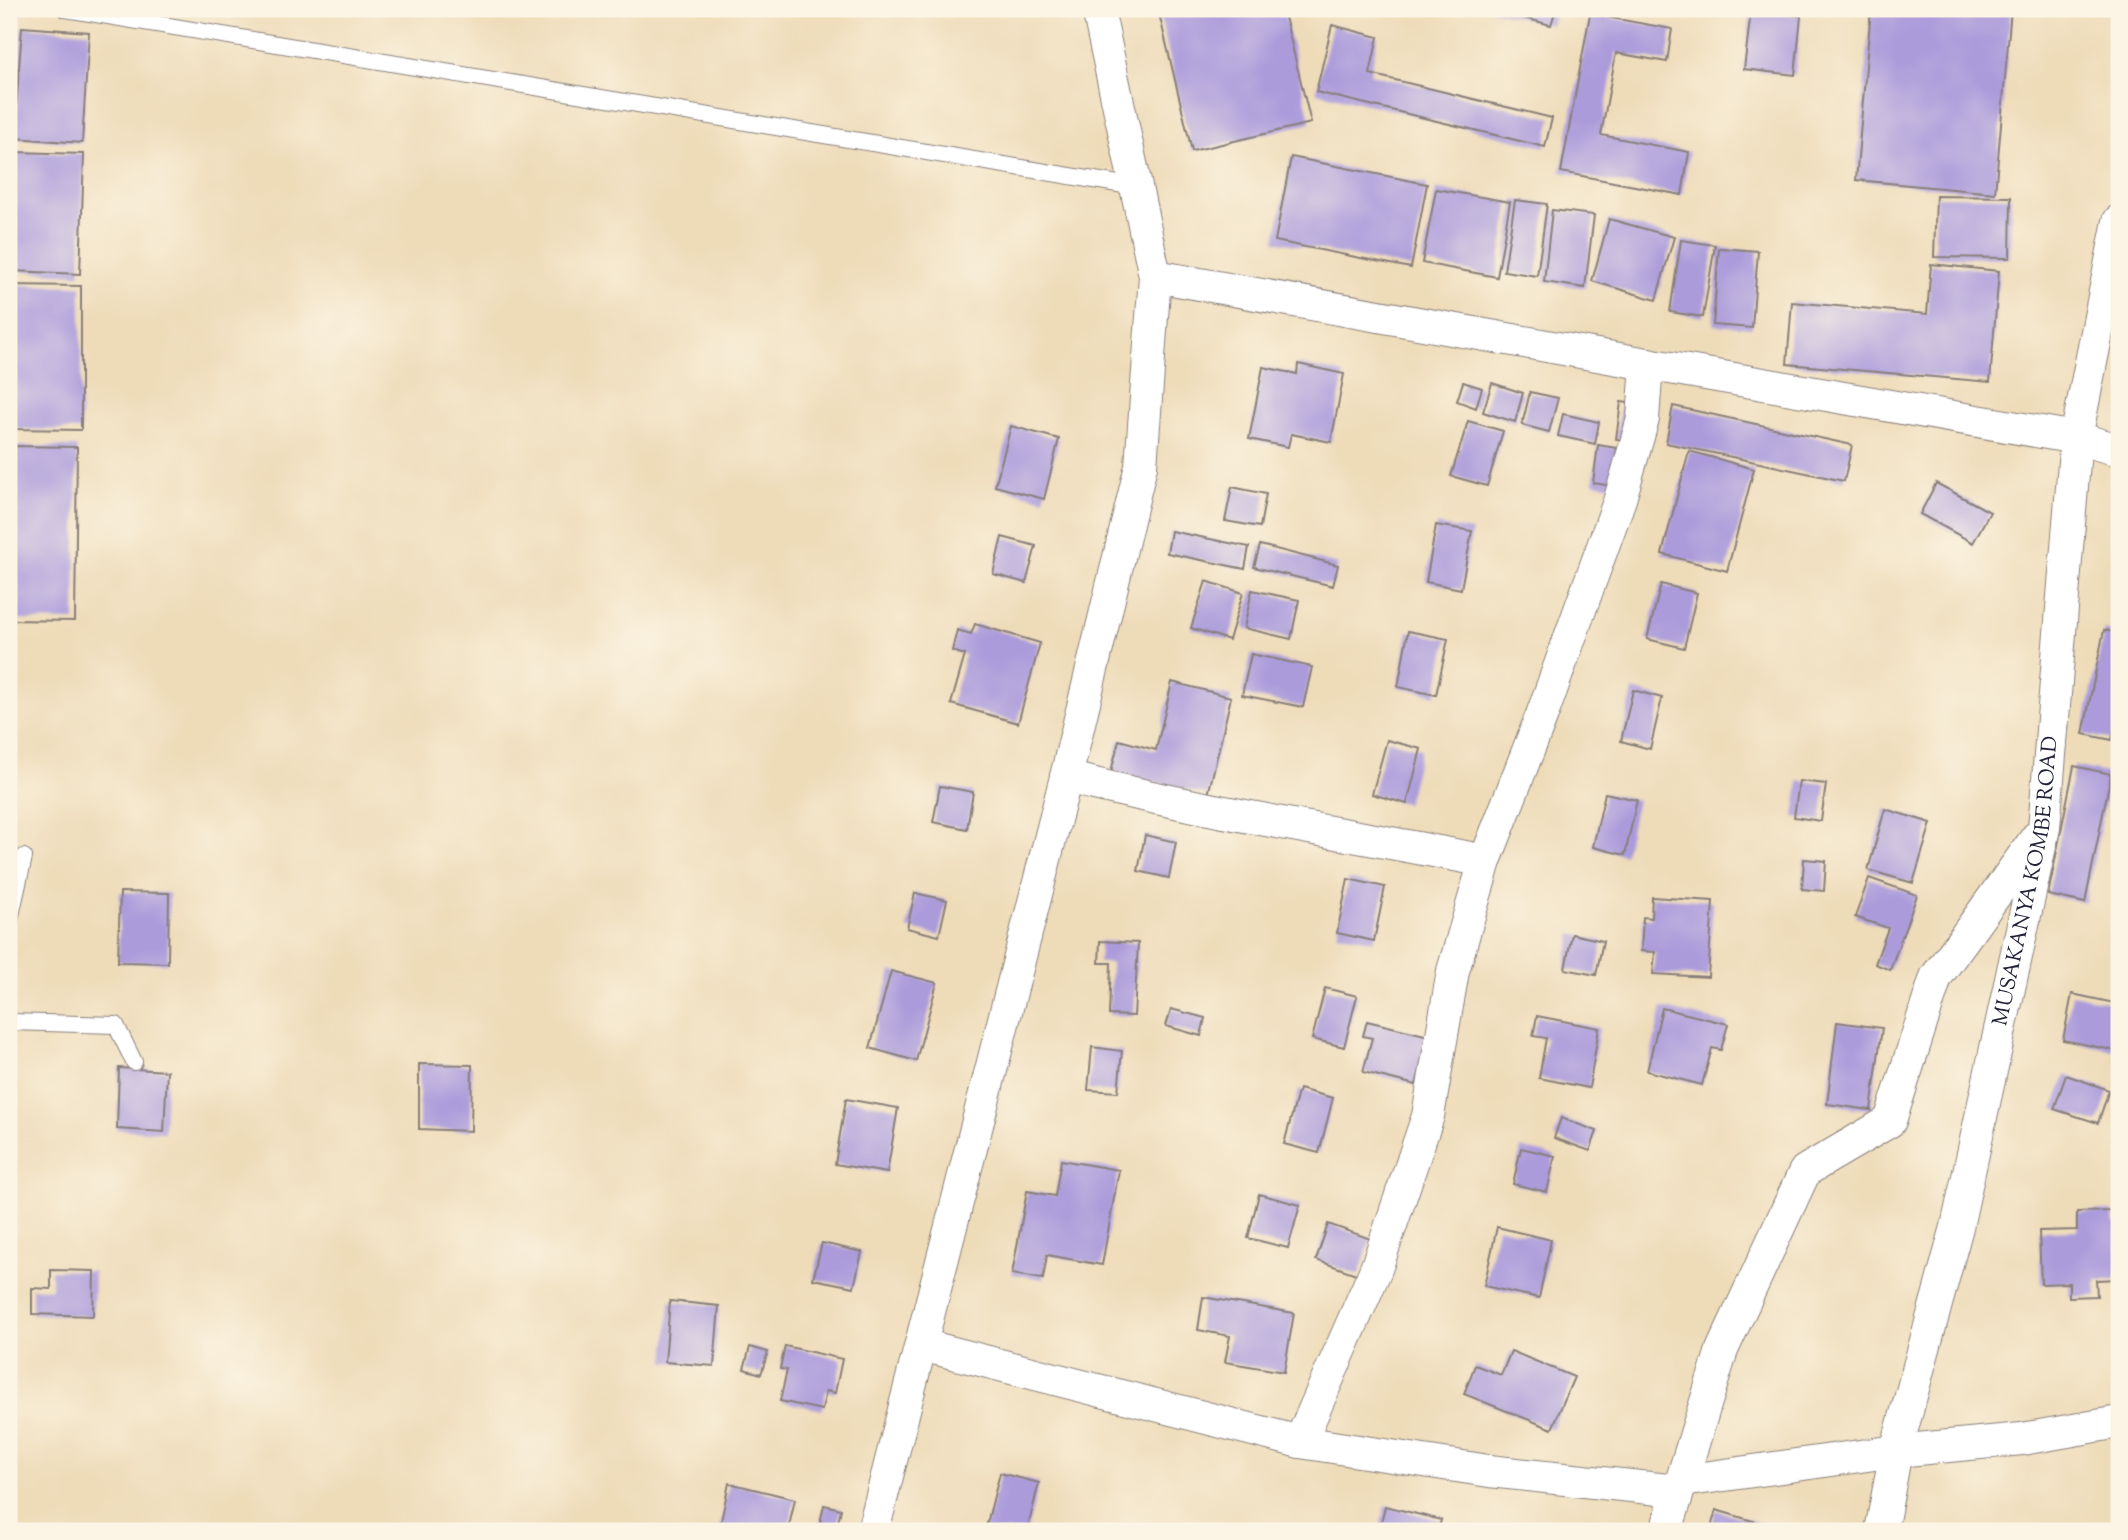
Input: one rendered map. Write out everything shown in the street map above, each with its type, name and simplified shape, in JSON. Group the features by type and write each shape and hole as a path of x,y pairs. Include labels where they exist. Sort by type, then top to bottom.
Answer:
{"street":[{"path":"873,1531 1066,777 1141,466 1155,276 1098,9"},
{"name":"MUSAKANYA KOMBE ROAD","path":"1881,1531 1896,1451 1957,1227 2044,828 2076,438 2119,221"},
{"path":"1155,276 2076,438 2119,450"},
{"path":"1300,1443 1376,1269 1428,1116 1453,971 1485,861 1542,715 1620,499 1643,419 1647,364"},
{"path":"1066,777 1219,812 1351,834 1485,861"},
{"path":"1666,1531 1722,1350 1805,1171 1890,1121 1936,977 2044,828"},
{"path":"922,1345 1300,1443 1489,1471 1678,1491"},
{"path":"1678,1491 1682,1481 1896,1451 2022,1439 2119,1422"}],"lane":[{"path":"66,9 1136,187"},
{"path":"9,924 24,857"},
{"path":"9,1022 116,1025 134,1062"}],"building":[{"path":"1158,9 1283,9 1311,123 1192,151"},
{"path":"1489,9 1556,9 1551,25"},
{"path":"1871,9 2011,9 1995,193 1856,180"},
{"path":"1751,11 1801,16 1795,75 1744,69"},
{"path":"1590,14 1672,29 1667,62 1616,53 1601,135 1689,152 1682,195 1561,172"},
{"path":"1332,25 1378,37 1370,74 1552,118 1545,147 1316,92"},
{"path":"22,27 89,32 82,143 14,138"},
{"path":"15,152 84,154 80,274 12,271"},
{"path":"1291,157 1427,184 1411,268 1275,241"},
{"path":"1436,189 1510,202 1497,277 1422,263"},
{"path":"1936,196 2011,197 2010,258 1934,257"},
{"path":"1515,200 1547,204 1537,276 1504,271"},
{"path":"1552,210 1594,215 1585,288 1544,282"},
{"path":"1609,219 1674,237 1656,300 1592,281"},
{"path":"1681,240 1715,245 1703,317 1670,312"},
{"path":"1719,248 1758,251 1752,328 1713,325"},
{"path":"1931,264 1999,271 1990,382 1787,364 1792,302 1927,314"},
{"path":"9,285 81,286 81,430 9,429"},
{"path":"1298,364 1344,374 1331,442 1291,434 1288,447 1249,439 1263,367 1297,374"},
{"path":"1463,382 1482,388 1476,408 1457,401"},
{"path":"1492,383 1523,393 1515,422 1483,412"},
{"path":"1530,392 1558,398 1549,432 1522,425"},
{"path":"1621,402 1636,404 1631,441 1616,439"},
{"path":"1673,406 1852,445 1844,481 1666,443"},
{"path":"1563,414 1599,422 1595,444 1558,436"},
{"path":"1468,421 1503,431 1487,486 1451,476"},
{"path":"1011,426 1059,439 1044,499 995,486"},
{"path":"1598,445 1617,448 1612,486 1593,483"},
{"path":"11,446 77,447 75,621 9,620"},
{"path":"1689,451 1754,469 1727,571 1662,554"},
{"path":"1936,483 1990,512 1973,543 1920,514"},
{"path":"1232,487 1266,494 1260,527 1225,521"},
{"path":"1436,525 1472,531 1461,589 1426,582"},
{"path":"1171,531 1249,547 1245,569 1167,553"},
{"path":"1002,537 1036,546 1026,583 993,574"},
{"path":"1260,545 1338,565 1333,586 1254,567"},
{"path":"1206,581 1243,593 1229,640 1191,628"},
{"path":"1661,584 1697,593 1684,648 1647,639"},
{"path":"1252,590 1299,600 1291,639 1244,628"},
{"path":"975,624 1040,643 1018,723 951,704 965,655 952,651 957,630 971,634"},
{"path":"2104,630 2119,633 2119,706 2112,740 2083,734"},
{"path":"1408,631 1448,639 1436,695 1398,687"},
{"path":"1251,654 1312,667 1303,707 1242,695"},
{"path":"1172,682 1231,697 1208,795 1111,772 1119,740 1156,750"},
{"path":"1633,690 1662,698 1650,749 1621,741"},
{"path":"1387,740 1421,749 1407,804 1372,794"},
{"path":"2074,766 2111,774 2085,903 2048,895"},
{"path":"1799,781 1826,784 1821,821 1794,817"},
{"path":"940,786 973,792 967,829 933,822"},
{"path":"1605,793 1637,800 1625,855 1593,847"},
{"path":"1885,809 1931,823 1913,883 1868,870"},
{"path":"1145,835 1176,842 1169,878 1138,871"},
{"path":"1804,859 1826,861 1824,891 1802,889"},
{"path":"1869,878 1917,895 1890,970 1875,964 1888,928 1855,917"},
{"path":"1348,879 1385,887 1374,941 1337,933"},
{"path":"120,892 169,893 168,963 118,962"},
{"path":"915,893 947,900 939,936 907,928"},
{"path":"1652,897 1713,901 1708,977 1653,974 1655,952 1641,951 1643,917 1651,918"},
{"path":"1572,934 1603,941 1596,975 1565,969"},
{"path":"1100,941 1138,943 1134,1016 1109,1015 1111,963 1099,963"},
{"path":"891,971 937,983 916,1061 870,1048"},
{"path":"1325,988 1357,996 1344,1047 1312,1039"},
{"path":"2072,994 2119,1004 2119,1063 2115,1062 2117,1051 2063,1040"},
{"path":"1662,1008 1728,1024 1721,1050 1712,1048 1702,1085 1647,1071"},
{"path":"1171,1009 1205,1018 1201,1036 1166,1026"},
{"path":"1537,1016 1599,1028 1589,1088 1539,1078 1546,1038 1533,1036"},
{"path":"1367,1021 1429,1036 1416,1085 1363,1072 1372,1038 1363,1036"},
{"path":"1837,1022 1882,1028 1871,1110 1827,1104"},
{"path":"1092,1047 1122,1051 1118,1092 1088,1090"},
{"path":"419,1064 472,1065 471,1131 419,1129"},
{"path":"119,1068 167,1071 164,1132 117,1129"},
{"path":"2066,1075 2109,1090 2098,1123 2054,1109"},
{"path":"1299,1089 1333,1098 1319,1153 1284,1144"},
{"path":"846,1099 898,1108 887,1173 835,1164"},
{"path":"1561,1118 1597,1131 1590,1151 1554,1138"},
{"path":"1521,1148 1555,1156 1547,1192 1513,1184"},
{"path":"1061,1160 1119,1170 1102,1265 1047,1255 1043,1279 1012,1274 1027,1191 1055,1196"},
{"path":"1259,1194 1300,1205 1288,1248 1248,1238"},
{"path":"2113,1211 2114,1223 2119,1223 2119,1279 2096,1280 2097,1296 2069,1297 2069,1283 2041,1284 2039,1231 2077,1230 2077,1212"},
{"path":"1328,1224 1371,1239 1359,1275 1316,1260"},
{"path":"1497,1227 1551,1240 1539,1298 1484,1286"},
{"path":"822,1243 862,1252 854,1287 813,1279"},
{"path":"51,1270 94,1271 93,1316 32,1314 32,1288 51,1289"},
{"path":"1203,1297 1294,1313 1284,1372 1225,1362 1230,1336 1198,1330"},
{"path":"670,1301 719,1306 714,1366 665,1362"},
{"path":"785,1346 842,1359 835,1393 826,1391 822,1410 780,1401 787,1370 780,1369"},
{"path":"750,1347 768,1352 761,1374 744,1369"},
{"path":"1511,1351 1574,1377 1552,1429 1464,1394 1475,1365 1501,1375"},
{"path":"1000,1473 1039,1483 1027,1531 985,1531"},
{"path":"729,1483 795,1499 788,1531 719,1531"},
{"path":"824,1505 841,1509 837,1527 820,1523"},
{"path":"1385,1506 1441,1520 1438,1531 1379,1531"},
{"path":"1716,1510 1787,1531 1710,1531"}]}
